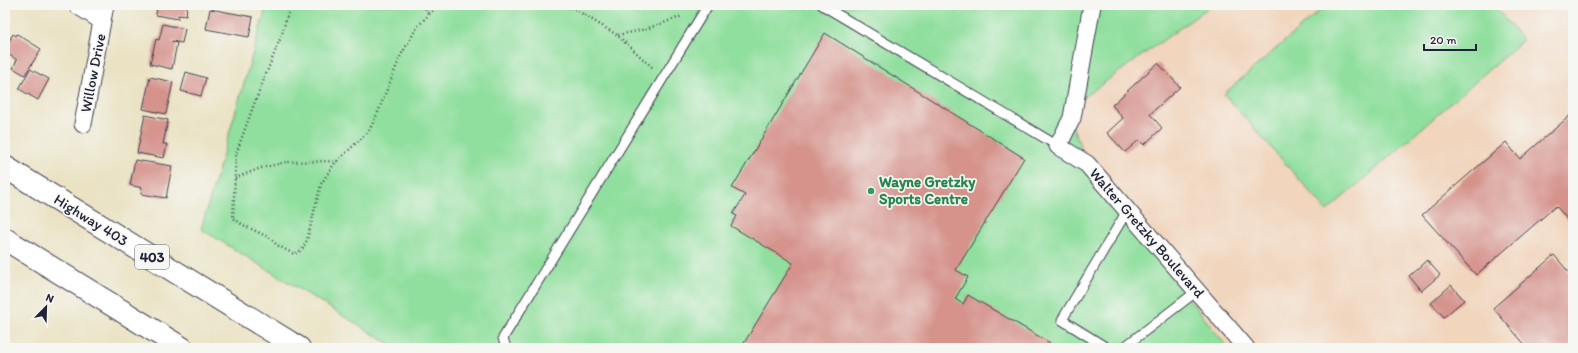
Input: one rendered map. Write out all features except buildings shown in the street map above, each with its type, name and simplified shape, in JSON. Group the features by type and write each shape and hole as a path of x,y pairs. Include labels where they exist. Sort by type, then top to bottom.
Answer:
{"highway":[{"name":"Highway 403","path":"5,167 299,348"},
{"path":"5,239 182,348"}],"street":[{"name":"Willow Drive","path":"77,5 104,13 83,124"},
{"path":"1058,146 1072,118 1092,5"},
{"name":"Walter Gretzky Boulevard","path":"1058,146 1087,164 1246,348"}],"lane":[{"path":"506,348 503,338 708,5"},
{"path":"822,5 1058,146"},
{"path":"1107,348 1062,320 1128,211"},
{"path":"1123,348 1197,291"}],"path":[{"path":"290,5 282,34 252,107 236,154 233,218 243,225 270,238 277,246 294,254 302,250 307,240 322,184 338,161 368,131 378,112 401,55 418,26 438,5"},
{"path":"424,5 428,15"},
{"path":"568,5 617,35 653,68"},
{"path":"617,35 646,29 683,16"},
{"path":"235,178 261,168 286,162 338,161"}],"shaded area":[{"path":"1212,5 1573,5 1573,348 1228,348 1092,176 1066,110"}],"green space":[{"path":"267,5 1212,5 1066,110 1092,176 1228,348 396,348 201,229"},
{"path":"1326,5 1493,5 1523,40 1327,211 1224,94"}],"place":[{"name":"Wayne Gretzky Sports Centre","path":"871,191"}]}
